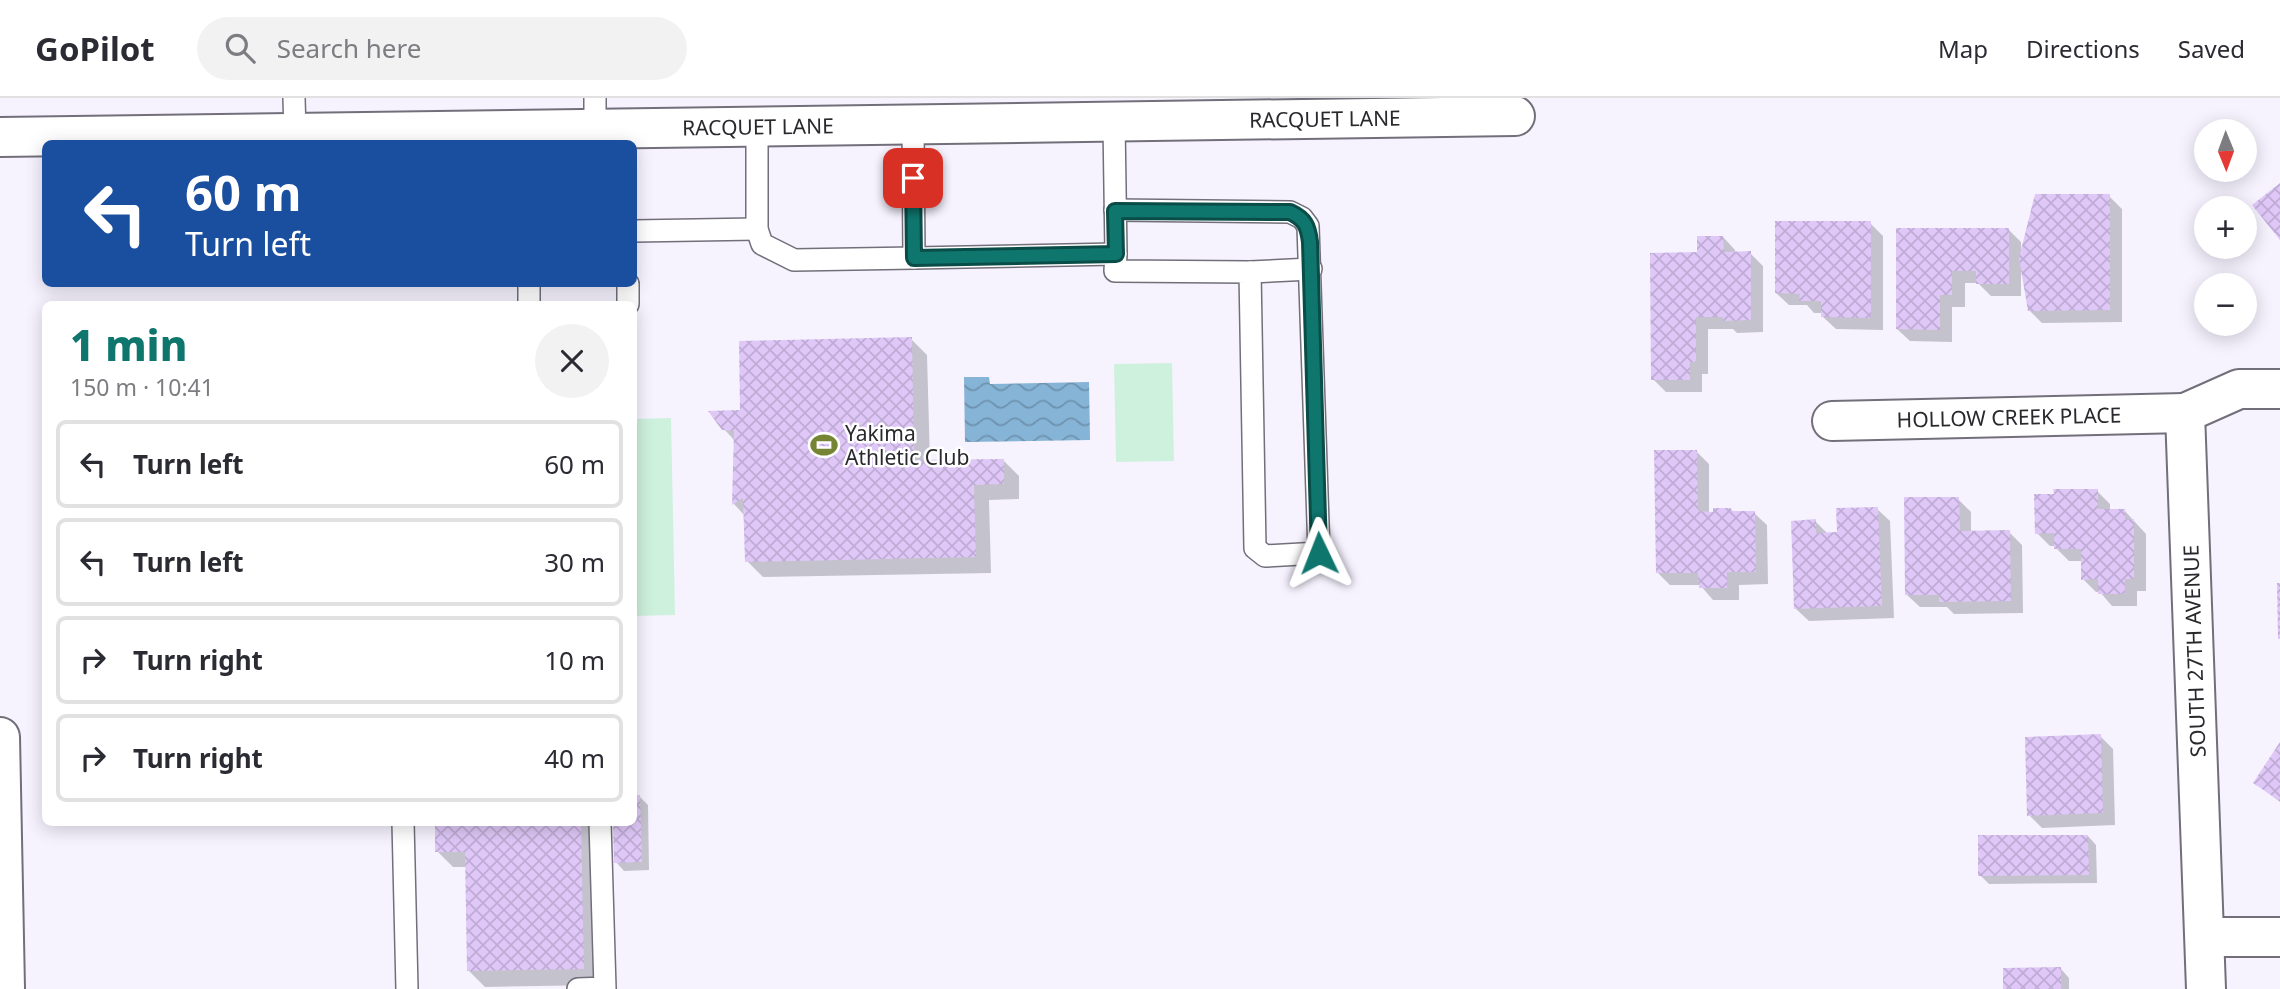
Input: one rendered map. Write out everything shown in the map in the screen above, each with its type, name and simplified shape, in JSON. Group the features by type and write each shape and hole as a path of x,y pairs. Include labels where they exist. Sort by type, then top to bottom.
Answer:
{"street":[{"name":"RACQUET LANE","path":"0,137 294,116 595,113 757,127 1114,123 1224,109 1515,116"},
{"path":"2185,413 2239,389 2280,388"},
{"name":"HOLLOW CREEK PLACE","path":"1832,421 2185,413"},
{"name":"SOUTH 27TH AVENUE","path":"2185,413 2206,989"},
{"path":"0,737 5,989"},
{"path":"2205,937 2280,937"}],"lane":[{"path":"1114,123 1115,271 1250,272 1311,269"},
{"path":"913,124 914,258"},
{"path":"757,127 757,229 762,244 794,260 1116,254"},
{"path":"1115,211 1290,212 1302,218 1308,226 1319,553 1265,556 1255,548 1250,272"},
{"path":"637,231 757,229"},
{"path":"402,826 407,989"},
{"path":"578,989 605,988 600,826"}],"green space":[{"path":"1172,363 1174,461 1116,462 1114,364"},
{"path":"671,418 675,615 637,616 637,419"}],"water":[{"path":"964,377 989,377 990,384 1089,382 1090,440 965,442"}],"building":[{"path":"2280,183 2280,240 2257,211 2257,201"},
{"path":"2035,194 2110,194 2110,310 2028,311 2019,258"},
{"path":"1775,221 1871,221 1871,318 1821,317 1821,301 1799,301 1800,294 1775,293"},
{"path":"1896,228 2009,228 2009,284 1976,284 1976,271 1952,271 1952,295 1940,295 1940,330 1896,329"},
{"path":"1697,236 1723,236 1724,252 1751,251 1751,320 1723,321 1723,317 1696,317 1696,362 1690,362 1690,380 1651,380 1650,253 1697,252"},
{"name":"Yakima Athletic Club","path":"912,337 914,460 1004,459 1004,484 974,485 976,557 745,562 743,498 732,505 734,431 722,430 708,411 740,410 739,341"},
{"path":"1654,450 1697,450 1698,511 1713,512 1713,508 1731,508 1731,511 1755,511 1756,572 1727,572 1727,588 1699,588 1698,573 1656,573"},
{"path":"2053,489 2098,489 2098,509 2125,509 2125,520 2134,519 2134,579 2125,579 2125,594 2098,594 2098,579 2081,580 2081,549 2054,549 2054,533 2035,534 2034,494 2054,494"},
{"path":"1904,497 1959,497 1960,531 2010,530 2011,601 1939,602 1939,595 1905,595"},
{"path":"1878,507 1882,606 1794,609 1791,521 1816,519 1816,533 1837,532 1836,508"},
{"path":"2277,583 2280,583 2280,639 2278,639"},
{"path":"2101,734 2103,813 2027,816 2025,737"},
{"path":"2280,742 2280,801 2253,783"},
{"path":"637,795 640,795 642,862 614,863 613,826 637,826"},
{"path":"435,826 581,826 584,969 467,971 465,852 435,852"},
{"path":"1978,835 2088,835 2089,875 1978,876"},
{"path":"2061,967 2061,989 2003,989 2003,968"}],"place":[{"name":"Yakima Athletic Club","path":"824,445"}],"route":[{"path":"913,178 914,258 1116,254 1115,211 1290,212 1302,218 1308,226 1310,242 1319,553"}]}
